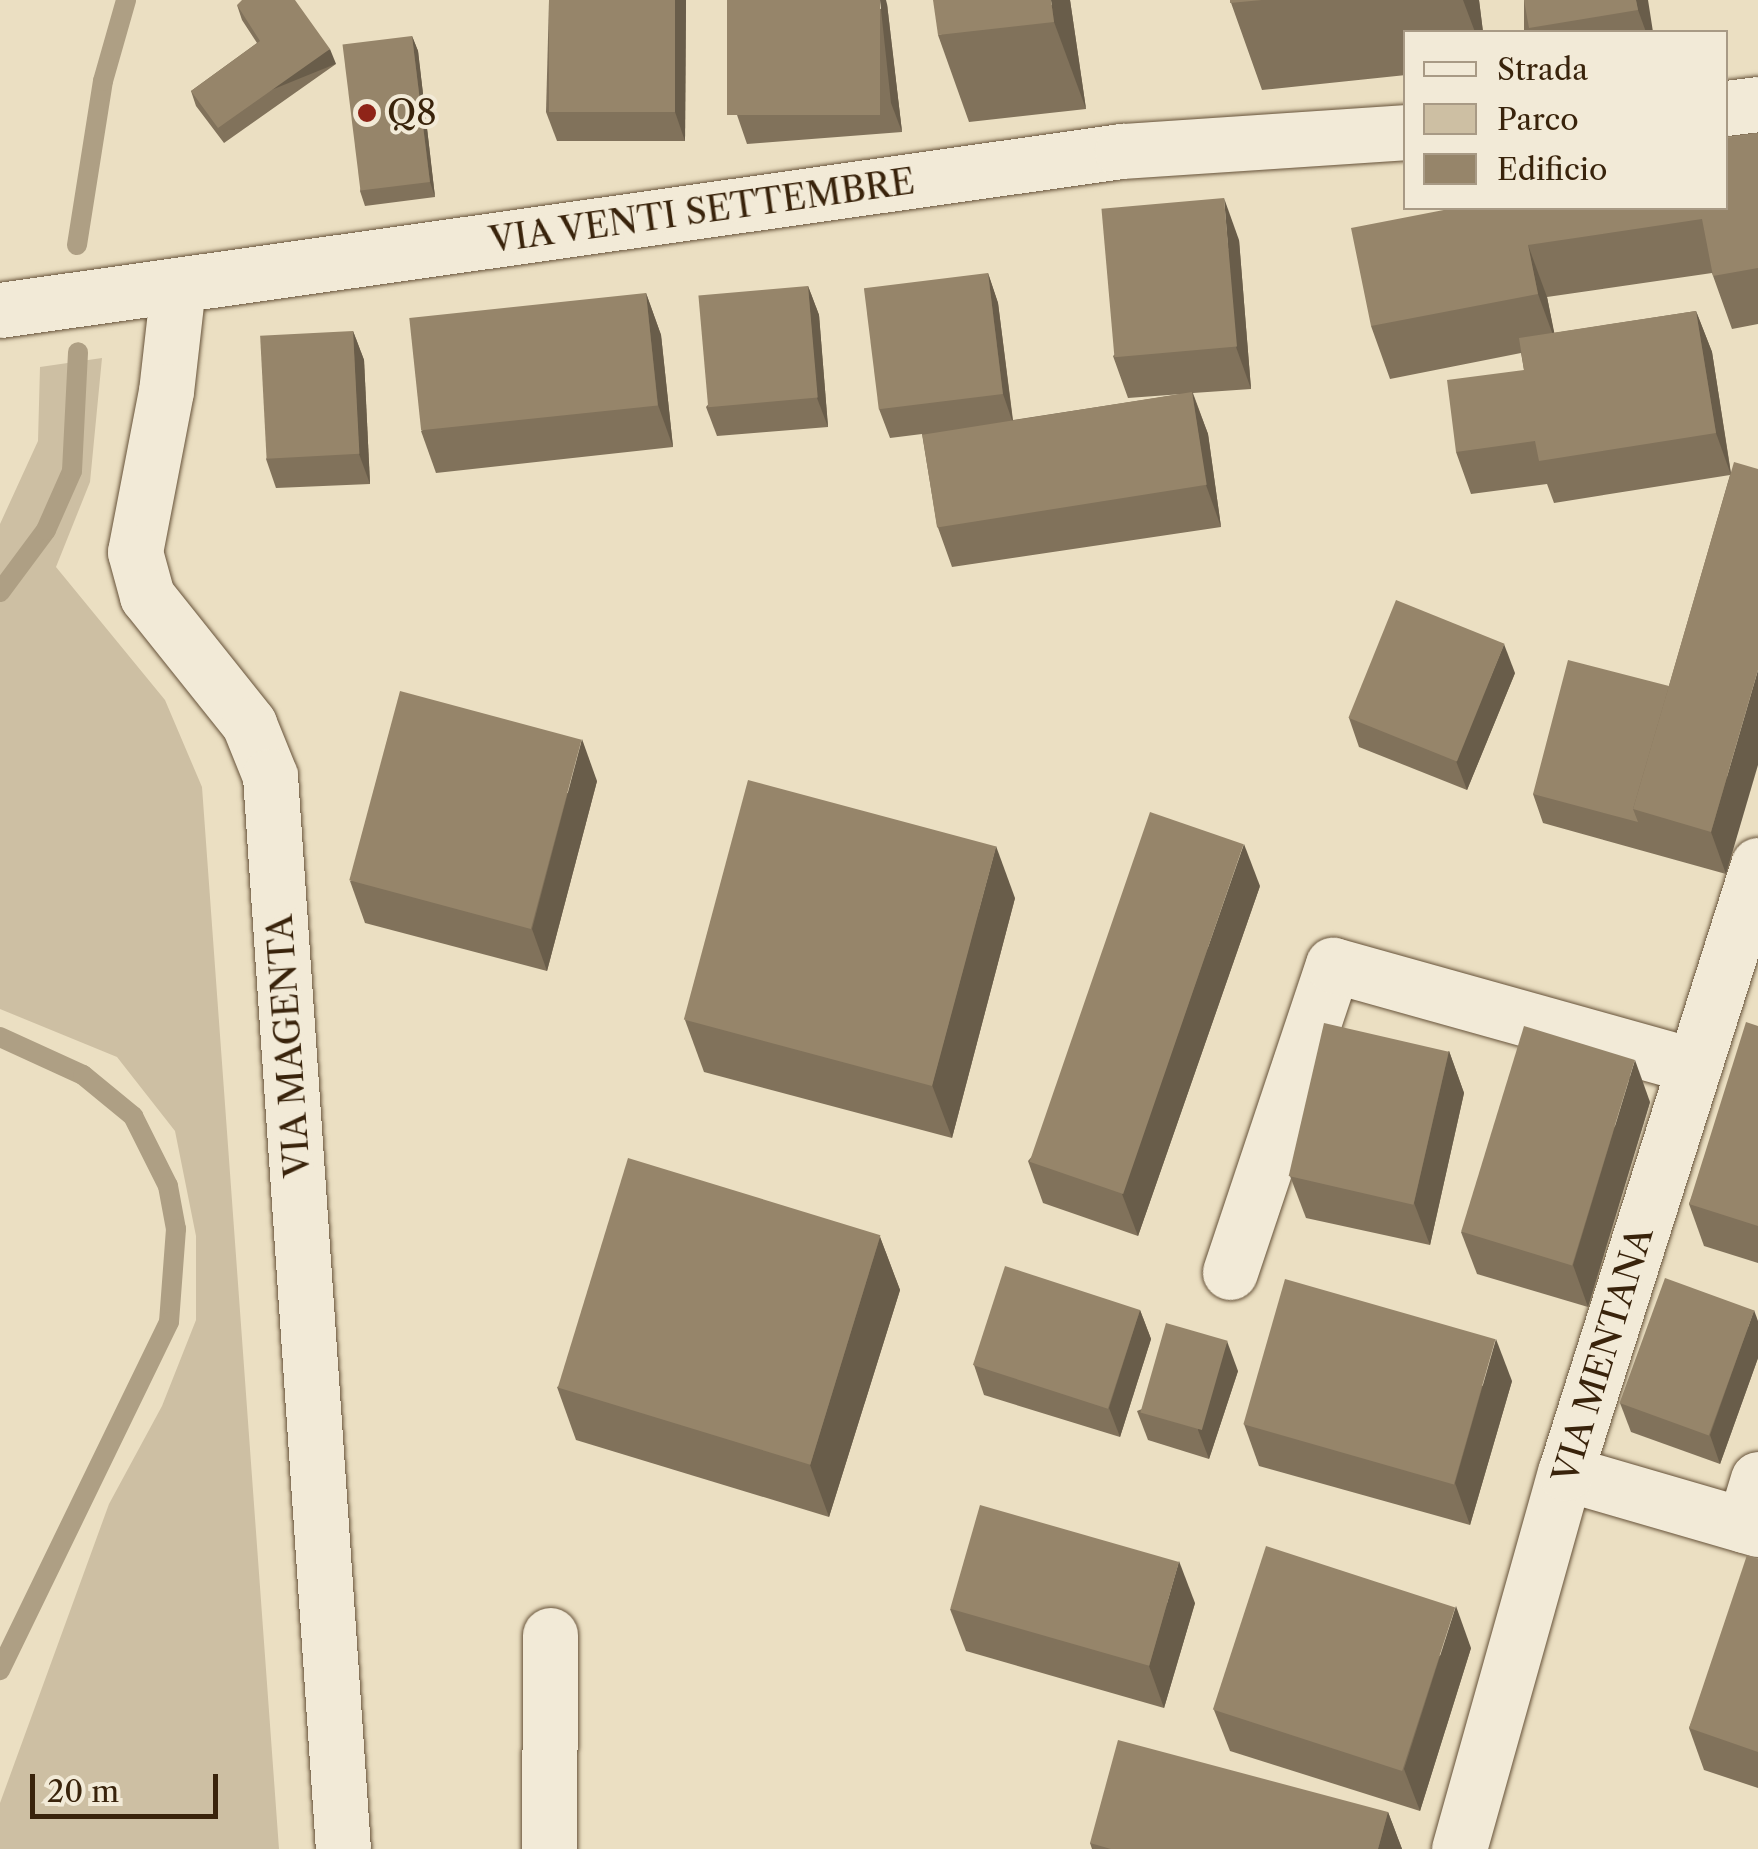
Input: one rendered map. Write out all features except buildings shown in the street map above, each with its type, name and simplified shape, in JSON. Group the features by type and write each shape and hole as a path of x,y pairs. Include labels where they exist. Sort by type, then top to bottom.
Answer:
{"street":[{"path":"1728,108 1758,104"},
{"name":"VIA VENTI SETTEMBRE","path":"0,310 1122,151 1403,132"},
{"name":"VIA MAGENTA","path":"178,286 166,391 135,552 147,596 248,724 270,776 343,1849"},
{"name":"VIA MENTANA","path":"1458,1849 1565,1473 1694,1066 1753,895"},
{"path":"1230,1272 1333,965 1694,1066"},
{"path":"1565,1473 1753,1511"},
{"path":"549,1849 550,1636"}],"green space":[{"path":"102,358 90,482 56,567 165,700 202,787 279,1849 0,1849 0,1803 109,1504 162,1406 196,1320 196,1236 175,1131 117,1057 0,1009 0,524 38,441 40,367"}],"waterway":[{"path":"77,245 103,81 126,0"},
{"path":"0,592 46,530 72,471 78,352"},
{"path":"0,1037 83,1075 133,1116 168,1186 176,1229 169,1322 0,1670"}],"place":[{"name":"Q8","path":"367,113"}]}
